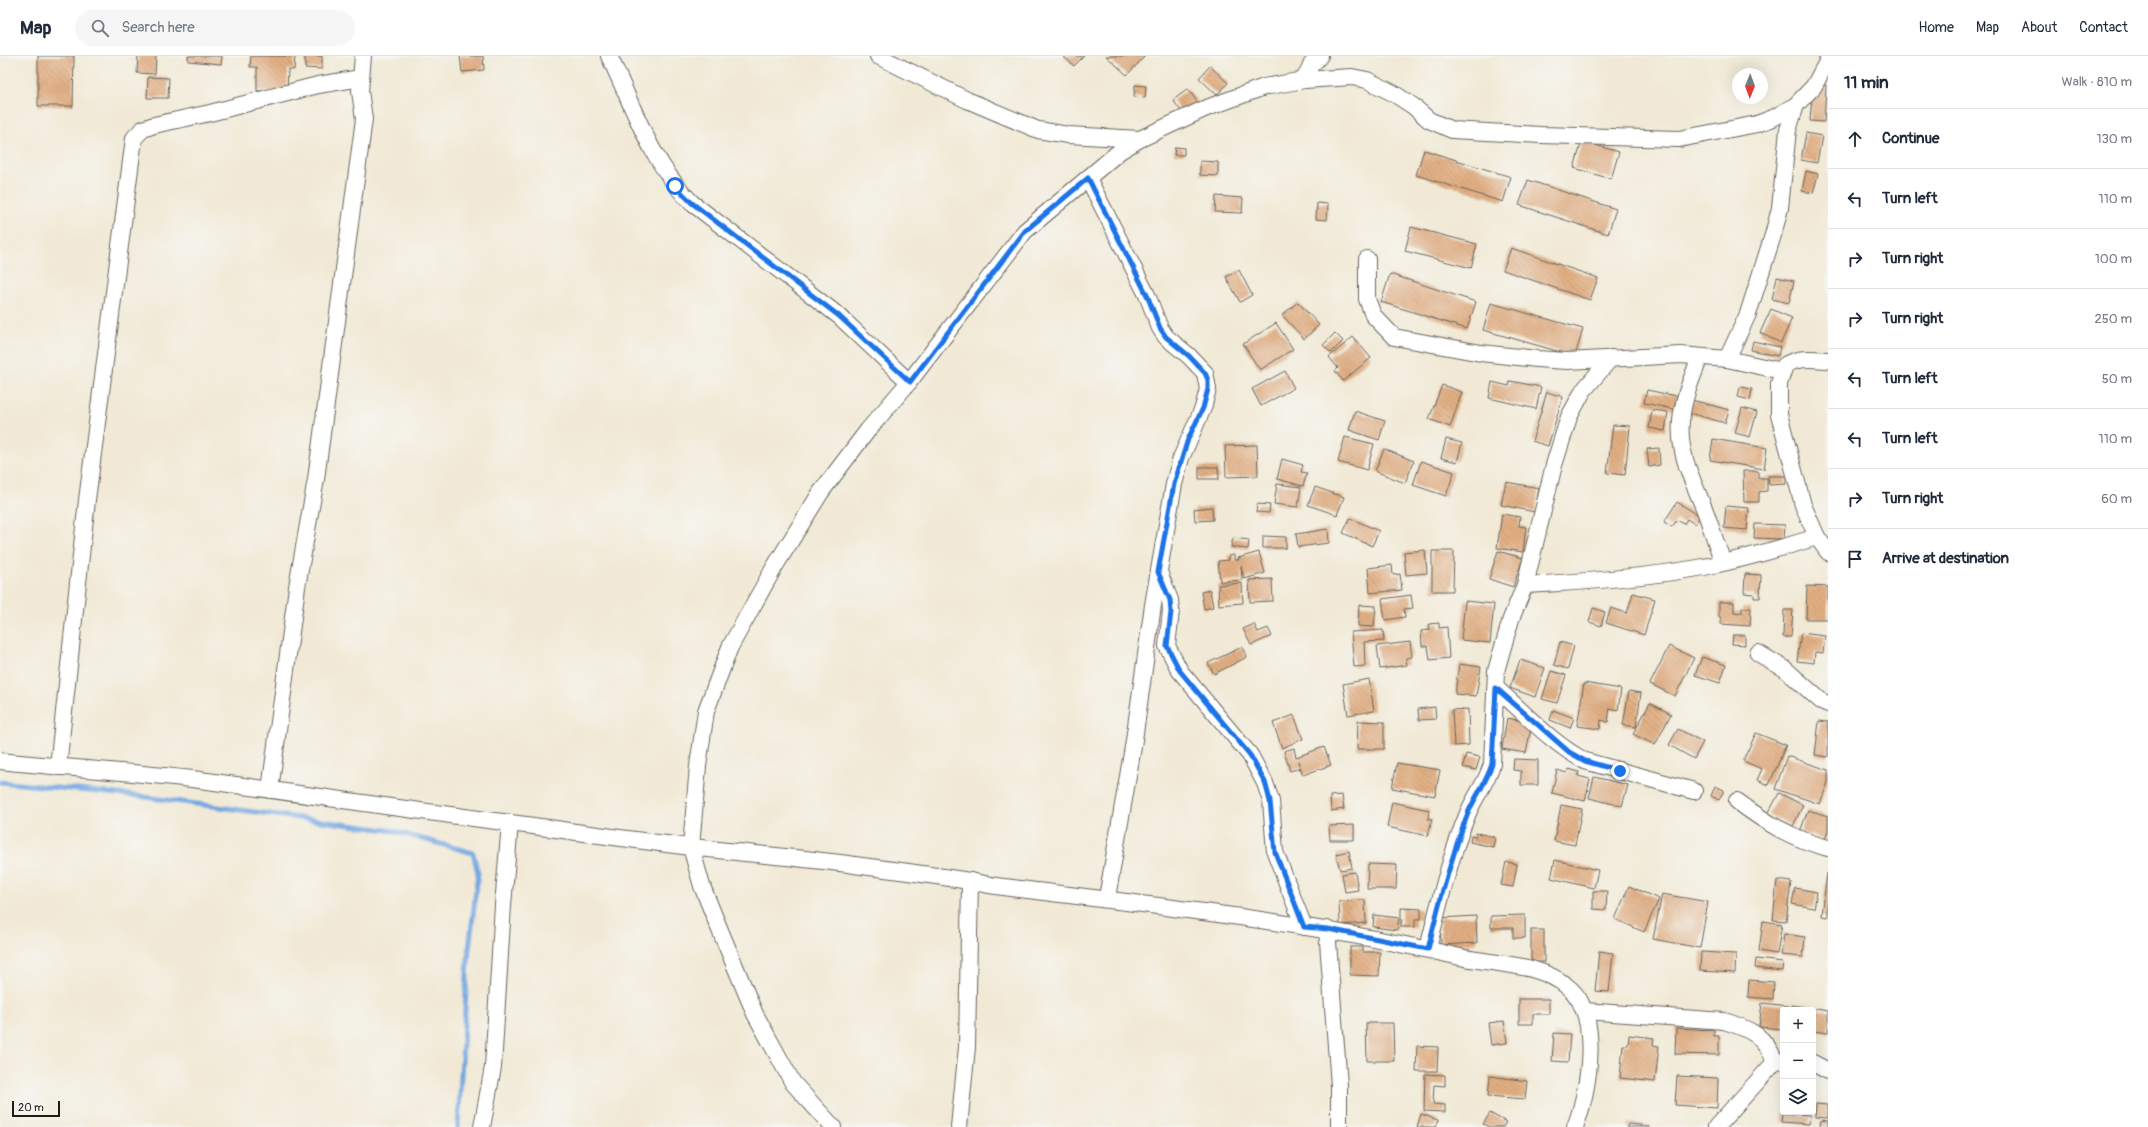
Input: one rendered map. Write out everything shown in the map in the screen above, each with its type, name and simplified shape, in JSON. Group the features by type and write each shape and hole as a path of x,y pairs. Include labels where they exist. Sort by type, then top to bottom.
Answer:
{"street":[{"path":"270,790 297,587 316,479 364,119 360,91 363,56"},
{"path":"609,56 627,93 644,138 675,186 692,203 839,316 910,382"},
{"path":"878,56 967,100 1038,130 1068,135 1140,139"},
{"path":"1304,80 1312,65 1320,56"},
{"path":"833,1127 793,1083 755,1014 704,892 691,847 698,766 706,711 730,646 775,566 821,492 868,430 910,382 1025,231 1120,152 1140,139 1204,109 1264,87 1333,77 1367,80 1393,93 1413,106 1429,120 1452,130 1502,134 1679,139 1757,124 1773,118 1796,105 1814,86 1828,60"},
{"path":"58,767 87,500 134,138 143,129 154,125 210,113 318,85 361,78"},
{"path":"1727,359 1748,314 1773,235 1780,208 1788,130 1796,105"},
{"path":"1088,178 1147,295 1160,328 1166,337 1189,356 1205,373 1208,380 1208,389 1203,408 1188,439 1179,464 1158,572 1133,747 1107,898"},
{"path":"1367,259 1367,299 1373,315 1394,336 1481,353 1537,359 1568,361 1635,356 1700,357 1727,359 1782,371"},
{"path":"1700,357 1685,397 1681,421 1682,449 1688,474 1704,508 1723,562"},
{"path":"1428,949 1450,862 1469,811 1490,772 1492,764 1496,670 1511,619 1525,585 1554,465 1569,417 1583,391 1611,358"},
{"path":"1828,360 1803,358 1794,360 1785,365 1779,384 1779,414 1803,505 1816,537 1828,552"},
{"path":"1525,585 1647,576 1723,562 1816,537"},
{"path":"1158,572 1170,600 1171,612 1167,646 1180,671 1250,755 1265,782 1270,801 1275,852 1304,927"},
{"path":"1758,652 1785,669 1821,701 1828,704"},
{"path":"1496,688 1550,738 1574,755 1601,766 1658,780 1694,791"},
{"path":"0,761 195,780 691,847 833,862 970,881 999,887 1107,898 1304,927 1328,929 1428,949 1463,958 1527,968 1546,973 1574,991 1584,1011 1590,1048 1588,1079 1575,1127"},
{"path":"1737,801 1779,830 1804,842 1828,848"},
{"path":"482,1127 493,1067 502,905 510,823"},
{"path":"960,1127 967,1047 970,881"},
{"path":"1328,929 1338,1085 1339,1127"},
{"path":"1584,1011 1724,1020 1744,1027 1764,1041 1779,1061 1716,1127"},
{"path":"1816,1065 1828,1071"}],"building":[{"path":"38,56 74,56 73,106 38,106"},
{"path":"138,56 156,56 155,74 137,73"},
{"path":"188,56 222,56 221,64 188,61"},
{"path":"251,56 295,56 294,70 288,69 287,91 257,91 257,67 250,67"},
{"path":"305,56 322,56 322,69 305,68"},
{"path":"460,56 483,56 484,70 462,72"},
{"path":"1063,56 1084,56 1074,66"},
{"path":"1106,56 1145,56 1127,75"},
{"path":"1210,66 1228,83 1217,95 1199,78"},
{"path":"148,77 169,78 168,98 147,98"},
{"path":"1813,84 1826,85 1824,122 1810,121"},
{"path":"1135,85 1146,86 1145,98 1134,97"},
{"path":"1188,89 1198,103 1183,114 1173,100"},
{"path":"1806,133 1822,136 1817,163 1801,160"},
{"path":"1582,141 1619,152 1611,179 1574,168"},
{"path":"1175,147 1184,148 1184,155 1174,155"},
{"path":"1424,150 1511,177 1503,202 1416,175"},
{"path":"1200,161 1218,162 1218,176 1200,175"},
{"path":"1806,171 1818,174 1813,193 1802,191"},
{"path":"1528,180 1616,209 1608,234 1519,205"},
{"path":"1216,196 1243,198 1242,213 1215,212"},
{"path":"1317,203 1328,204 1327,220 1316,219"},
{"path":"1411,227 1477,244 1471,268 1405,251"},
{"path":"1511,248 1598,278 1590,300 1503,270"},
{"path":"1239,270 1252,295 1240,302 1226,277"},
{"path":"1390,274 1476,302 1467,329 1381,302"},
{"path":"1777,277 1794,281 1789,303 1772,299"},
{"path":"1298,302 1319,325 1304,339 1282,315"},
{"path":"1491,303 1583,329 1575,356 1483,330"},
{"path":"1771,309 1792,318 1781,343 1760,333"},
{"path":"1276,323 1293,349 1260,370 1243,344"},
{"path":"1335,333 1343,341 1331,353 1323,345"},
{"path":"1353,337 1371,358 1343,381 1335,371 1338,368 1329,357"},
{"path":"1753,341 1780,347 1778,356 1751,350"},
{"path":"1285,371 1294,388 1261,406 1252,389"},
{"path":"1510,381 1541,387 1536,409 1489,398 1492,382 1509,386"},
{"path":"1442,385 1462,392 1450,427 1429,419"},
{"path":"1740,387 1752,389 1750,400 1738,397"},
{"path":"1647,390 1681,397 1678,410 1644,403"},
{"path":"1547,392 1563,397 1548,446 1532,441"},
{"path":"1692,400 1729,410 1725,423 1689,413"},
{"path":"1742,408 1757,412 1750,437 1735,433"},
{"path":"1652,410 1668,412 1665,431 1649,428"},
{"path":"1355,411 1385,421 1379,440 1349,430"},
{"path":"1613,425 1630,426 1625,475 1607,473"},
{"path":"1345,437 1374,444 1367,470 1338,462"},
{"path":"1446,439 1462,443 1457,462 1441,458"},
{"path":"1713,439 1767,448 1764,469 1710,460"},
{"path":"1257,445 1258,476 1226,477 1225,446"},
{"path":"1659,448 1660,465 1649,467 1647,449"},
{"path":"1384,449 1414,461 1405,483 1375,471"},
{"path":"1282,459 1303,465 1301,472 1307,473 1303,486 1277,479"},
{"path":"1421,461 1454,472 1446,496 1413,485"},
{"path":"1199,467 1218,467 1219,479 1199,479"},
{"path":"1743,471 1758,471 1758,478 1767,478 1767,491 1759,492 1759,502 1744,502"},
{"path":"1768,476 1786,476 1786,484 1769,485"},
{"path":"1506,482 1539,488 1535,512 1501,505"},
{"path":"1277,484 1301,487 1298,507 1274,504"},
{"path":"1315,487 1344,497 1337,515 1308,505"},
{"path":"1677,502 1700,516 1695,524 1687,519 1684,524 1677,520 1672,527 1664,522"},
{"path":"1257,504 1270,505 1269,513 1256,512"},
{"path":"1726,506 1749,508 1747,530 1724,528"},
{"path":"1212,507 1213,520 1195,521 1194,509"},
{"path":"1502,514 1520,517 1519,526 1526,527 1523,552 1497,548"},
{"path":"1350,518 1379,531 1372,546 1343,533"},
{"path":"1755,524 1785,525 1784,539 1754,538"},
{"path":"1328,529 1329,543 1298,547 1296,534"},
{"path":"1263,536 1286,537 1286,548 1263,548"},
{"path":"1233,538 1249,540 1248,549 1231,547"},
{"path":"1425,550 1427,573 1406,575 1404,552"},
{"path":"1432,551 1454,551 1453,591 1432,591"},
{"path":"1498,551 1523,558 1513,587 1489,579"},
{"path":"1259,552 1265,573 1244,579 1241,566 1242,580 1220,582 1218,561 1229,560 1228,556 1234,555 1234,560 1239,560 1238,558"},
{"path":"1392,565 1393,575 1400,574 1402,590 1370,593 1368,568"},
{"path":"1745,574 1761,575 1760,598 1754,598 1754,594 1744,593"},
{"path":"1272,579 1273,601 1250,602 1249,580"},
{"path":"1242,583 1243,603 1219,605 1218,585"},
{"path":"1807,586 1828,587 1828,619 1806,619"},
{"path":"1210,590 1213,607 1204,609 1201,592"},
{"path":"1633,593 1655,599 1644,635 1606,623 1611,608 1627,613"},
{"path":"1411,595 1413,608 1404,609 1405,617 1385,620 1382,599"},
{"path":"1465,601 1494,604 1490,643 1461,640"},
{"path":"1719,602 1734,602 1734,612 1742,613 1742,608 1751,608 1750,626 1721,624 1721,617 1719,617"},
{"path":"1359,605 1376,606 1374,627 1358,626"},
{"path":"1593,608 1605,612 1601,626 1589,622"},
{"path":"1784,610 1793,610 1791,637 1783,637"},
{"path":"1439,623 1439,628 1447,627 1449,658 1430,660 1428,646 1422,646 1421,631 1430,630 1429,624"},
{"path":"1254,624 1258,632 1268,628 1272,636 1251,645 1243,629"},
{"path":"1383,630 1384,641 1364,642 1365,666 1354,667 1351,632"},
{"path":"1801,633 1825,636 1823,653 1815,652 1814,663 1797,661"},
{"path":"1733,635 1745,635 1745,645 1732,644"},
{"path":"1410,642 1412,657 1406,658 1407,665 1380,669 1377,646"},
{"path":"1560,642 1574,646 1568,669 1554,665"},
{"path":"1669,646 1694,658 1675,696 1650,684"},
{"path":"1242,647 1247,657 1214,674 1208,663"},
{"path":"1702,657 1726,665 1720,683 1695,675"},
{"path":"1520,660 1545,668 1535,697 1510,688"},
{"path":"1459,664 1481,667 1476,696 1455,694"},
{"path":"1551,671 1566,675 1557,703 1542,699"},
{"path":"1369,679 1374,711 1348,715 1343,684"},
{"path":"1584,683 1621,689 1618,710 1610,708 1608,722 1601,720 1600,729 1577,726"},
{"path":"1629,691 1641,693 1636,727 1623,725"},
{"path":"1650,703 1671,714 1655,745 1633,734"},
{"path":"1435,707 1436,719 1419,720 1418,709"},
{"path":"1468,709 1469,745 1454,746 1452,710"},
{"path":"1553,710 1574,718 1570,728 1550,720"},
{"path":"1294,715 1303,739 1282,748 1273,723"},
{"path":"1507,718 1532,723 1526,753 1502,749"},
{"path":"1358,721 1384,722 1384,749 1357,749"},
{"path":"1819,721 1828,722 1828,757 1815,755"},
{"path":"1678,729 1703,742 1694,759 1669,745"},
{"path":"1756,733 1786,745 1769,785 1757,780 1762,769 1743,761"},
{"path":"1324,747 1331,765 1303,775 1298,761 1300,768 1290,771 1284,751 1294,748 1296,757"},
{"path":"1466,754 1480,757 1476,770 1463,767"},
{"path":"1787,756 1828,770 1828,782 1820,804 1775,789"},
{"path":"1514,759 1538,760 1538,785 1521,785 1521,771 1513,770"},
{"path":"1397,763 1440,770 1435,796 1392,788"},
{"path":"1569,769 1579,772 1578,776 1590,779 1585,801 1552,793 1557,770 1567,773"},
{"path":"1594,777 1628,785 1622,806 1589,798"},
{"path":"1715,786 1724,790 1719,800 1711,796"},
{"path":"1779,793 1803,805 1793,826 1768,814"},
{"path":"1342,795 1344,809 1331,811 1330,796"},
{"path":"1392,802 1429,810 1428,819 1432,819 1428,836 1387,827"},
{"path":"1561,805 1582,809 1575,845 1554,841"},
{"path":"1808,810 1828,816 1828,830 1825,840 1800,832"},
{"path":"1354,825 1354,840 1330,840 1329,826"},
{"path":"1476,833 1495,837 1493,847 1470,842 1471,836 1476,837"},
{"path":"1349,851 1352,868 1340,870 1336,854"},
{"path":"1555,860 1598,870 1594,888 1551,878"},
{"path":"1506,862 1517,864 1513,887 1501,885"},
{"path":"1368,864 1397,865 1396,889 1367,889"},
{"path":"1355,872 1358,890 1345,892 1342,874"},
{"path":"1828,873 1828,917 1822,916"},
{"path":"1777,880 1791,882 1786,921 1773,920"},
{"path":"1629,886 1659,899 1644,932 1615,919"},
{"path":"1795,888 1817,892 1814,908 1792,904"},
{"path":"1593,891 1607,891 1606,910 1593,909"},
{"path":"1662,894 1708,902 1700,948 1653,939"},
{"path":"1365,900 1366,923 1340,925 1339,901"},
{"path":"1401,908 1421,909 1421,919 1415,919 1415,927 1401,927"},
{"path":"1374,915 1399,918 1397,930 1373,927"},
{"path":"1525,915 1525,938 1513,938 1513,928 1491,928 1491,916"},
{"path":"1476,916 1477,943 1441,945 1440,918"},
{"path":"1763,921 1782,924 1777,954 1759,951"},
{"path":"1531,930 1544,930 1544,962 1531,962"},
{"path":"1784,934 1805,937 1803,957 1781,955"},
{"path":"1350,947 1363,947 1363,952 1380,952 1379,976 1350,975"},
{"path":"1599,951 1613,953 1609,992 1595,991"},
{"path":"1701,952 1736,954 1735,973 1700,971"},
{"path":"1756,959 1783,962 1782,971 1755,968"},
{"path":"1749,980 1774,982 1773,999 1748,997"},
{"path":"1519,999 1549,999 1549,1014 1533,1014 1533,1024 1519,1024"},
{"path":"1762,1003 1788,1006 1780,1007 1780,1029 1759,1027"},
{"path":"1792,1005 1804,1007 1792,1007"},
{"path":"1816,1009 1828,1011 1828,1033 1816,1031"},
{"path":"1504,1021 1507,1043 1491,1045 1488,1023"},
{"path":"1366,1023 1393,1023 1394,1061 1367,1061"},
{"path":"1676,1028 1714,1030 1714,1036 1719,1036 1719,1055 1675,1054"},
{"path":"1554,1033 1570,1034 1568,1062 1552,1061"},
{"path":"1629,1035 1654,1038 1653,1045 1659,1046 1655,1082 1620,1078 1623,1045 1628,1045"},
{"path":"1417,1046 1438,1047 1437,1071 1416,1071"},
{"path":"1425,1074 1445,1075 1445,1086 1434,1085 1433,1104 1445,1105 1445,1112 1424,1111"},
{"path":"1490,1076 1527,1081 1525,1099 1488,1096"},
{"path":"1677,1076 1718,1078 1717,1108 1675,1105"},
{"path":"1816,1104 1828,1105 1828,1118 1815,1117"},
{"path":"1490,1113 1506,1122 1503,1127 1489,1127 1483,1124"},
{"path":"1421,1114 1438,1120 1436,1127 1417,1127"},
{"path":"1782,1115 1810,1115 1809,1124 1781,1122"},
{"path":"1821,1120 1828,1121 1828,1127 1820,1127"},
{"path":"1628,1124 1649,1126 1649,1127 1627,1127"}],"waterway":[{"path":"0,782 138,796 394,831 473,853 478,873 468,958 458,1127"}],"route":[{"path":"675,186 692,203 839,316 910,382 1025,231 1088,178 1147,295 1160,328 1166,337 1189,356 1205,373 1208,380 1207,397 1188,439 1174,484 1158,572 1170,600 1171,612 1167,646 1180,671 1200,698 1250,755 1265,782 1272,814 1272,833 1275,852 1304,927 1328,929 1373,940 1428,949 1445,877 1469,811 1490,772 1494,745 1496,688 1550,738 1569,752 1585,761 1620,771"}]}
